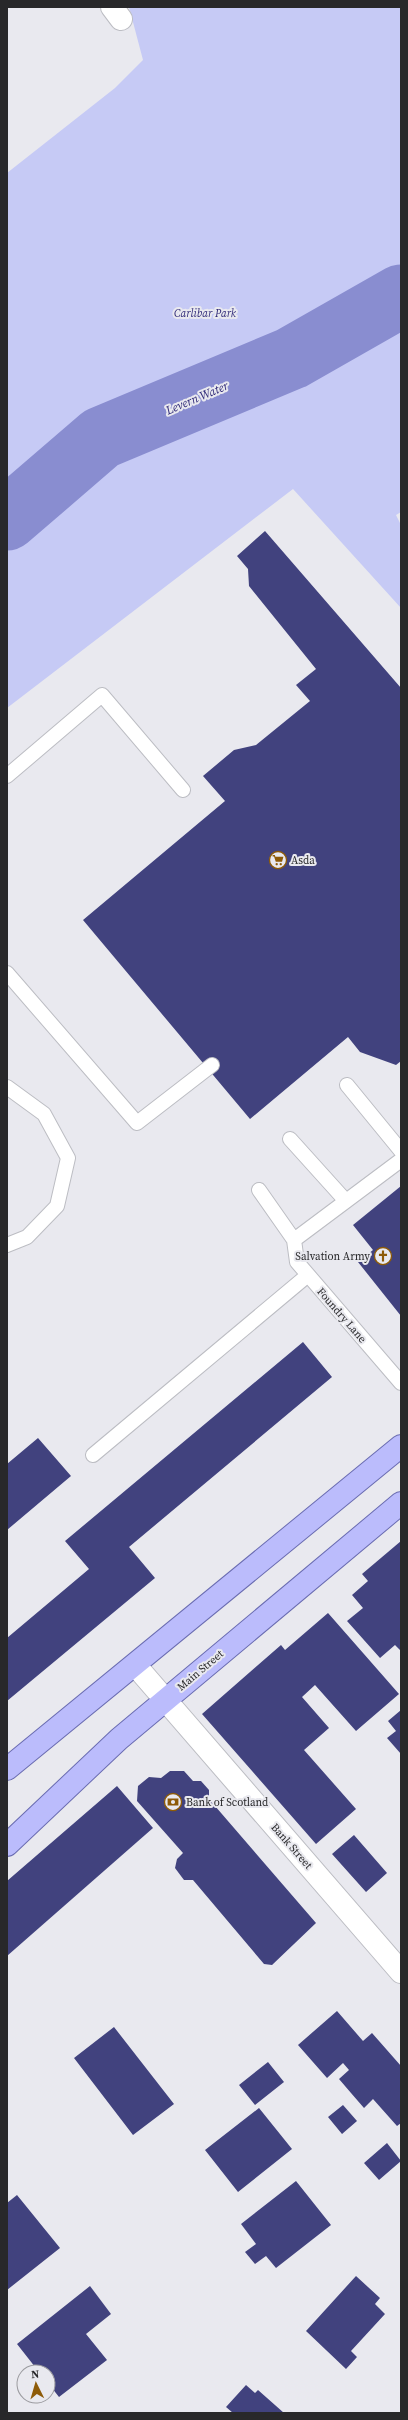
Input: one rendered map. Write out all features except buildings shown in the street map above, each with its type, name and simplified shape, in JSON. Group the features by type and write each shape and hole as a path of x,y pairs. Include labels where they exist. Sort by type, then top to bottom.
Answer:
{"main road":[{"path":"7,1769 136,1666 401,1446"},
{"name":"Main Street","path":"7,1845 118,1739 401,1503"}],"street":[{"name":"Bank Street","path":"136,1666 401,1972"}],"lane":[{"path":"7,776 102,696 183,790"},
{"path":"7,973 137,1123 212,1065"},
{"path":"347,1085 401,1151"},
{"path":"7,1087 44,1114 68,1158 57,1206 28,1237 7,1245"},
{"path":"290,1139 345,1200"},
{"path":"294,1240 345,1200 401,1160"},
{"name":"Foundry Lane","path":"260,1190 294,1240 297,1262 401,1383"},
{"path":"93,1454 308,1275"}],"green space":[{"name":"Carlibar Park","path":"129,7 401,7 401,512 396,515 401,525 401,608 293,489 7,708 7,173 115,88 143,60"}],"waterway":[{"name":"Levern Water","path":"7,519 101,438 292,358 401,296"}],"place":[{"name":"Asda","path":"278,860"},
{"name":"Salvation Army","path":"383,1256"},
{"name":"Bank of Scotland","path":"173,1802"}]}
